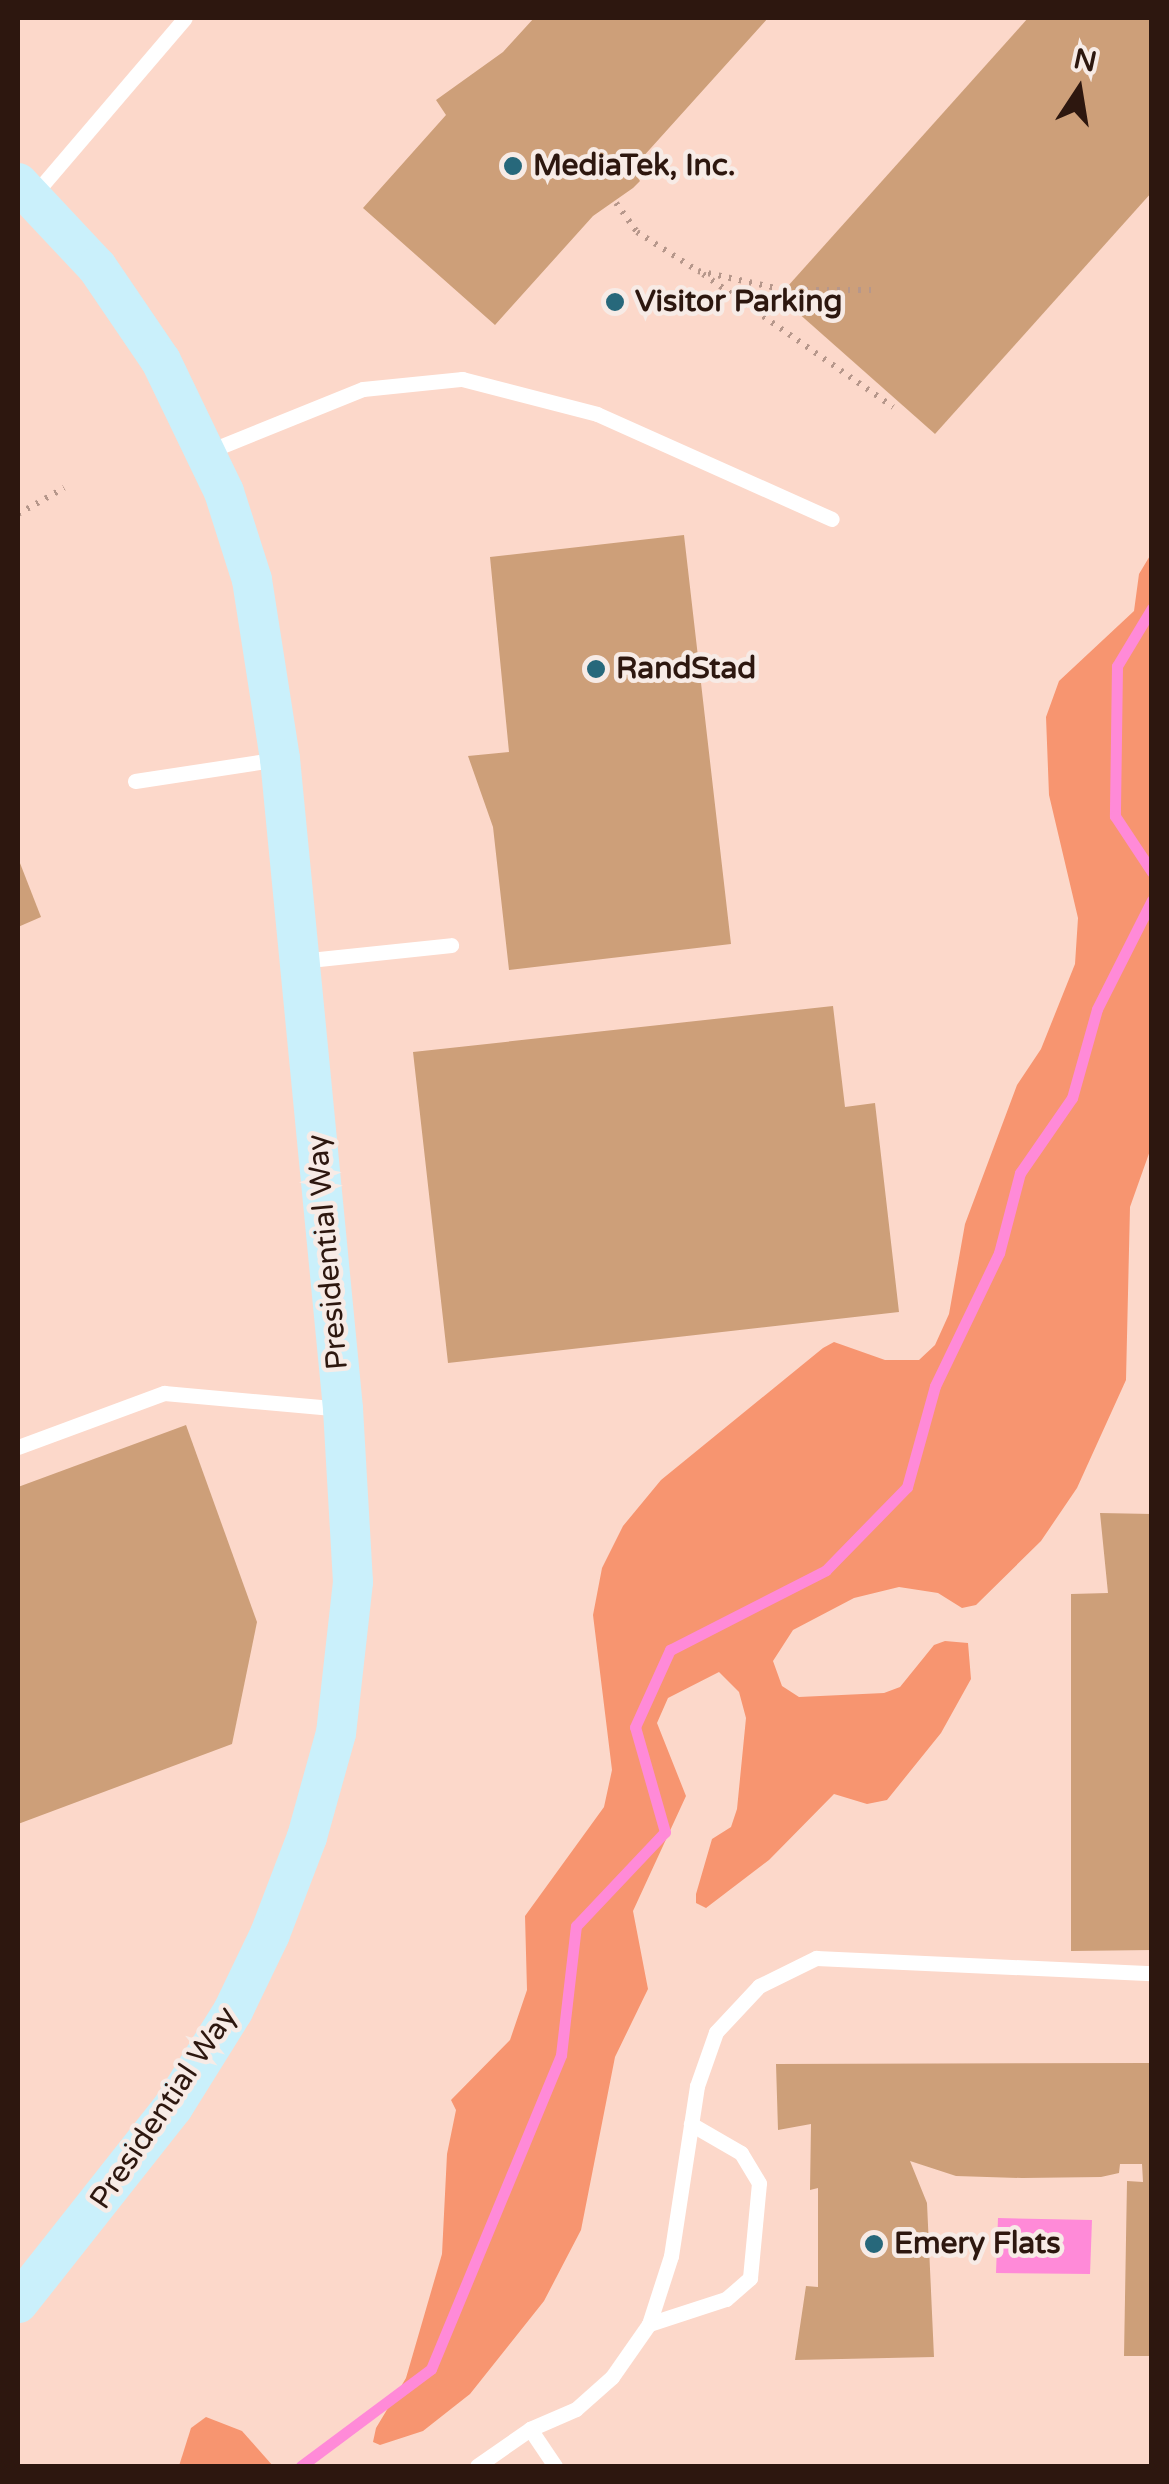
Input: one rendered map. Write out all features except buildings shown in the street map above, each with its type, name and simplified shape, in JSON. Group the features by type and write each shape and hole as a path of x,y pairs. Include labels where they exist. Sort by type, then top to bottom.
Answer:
{"street":[{"name":"Presidential Way","path":"18,2303 194,2076 264,1948 308,1837 336,1733 352,1617 343,1409 300,961 280,759 252,580 207,452 130,312 25,190"}],"lane":[{"path":"25,190 184,18"},
{"path":"207,452 364,389 462,379 597,414 832,519"},
{"path":"134,781 280,759"},
{"path":"300,961 451,945"},
{"path":"18,1448 164,1393 343,1409"},
{"path":"477,2466 530,2429 576,2409 612,2377 649,2324 671,2256 691,2124 716,2032 759,1986 816,1958 1152,1973"},
{"path":"649,2324 726,2299 750,2278 759,2184 741,2153 691,2124"},
{"path":"530,2429 554,2466"}],"path":[{"path":"616,203 637,232 893,407"},
{"path":"698,271 785,290 872,290"},
{"path":"18,514 64,488"}],"shaded area":[{"path":"1151,554 1152,1145 1130,1207 1126,1380 1077,1488 1041,1541 976,1605 962,1608 938,1593 899,1587 854,1598 793,1630 773,1661 782,1686 799,1697 884,1693 900,1687 934,1645 945,1641 968,1643 971,1679 941,1733 887,1800 867,1804 834,1794 769,1860 706,1908 696,1903 696,1894 712,1839 731,1827 737,1809 746,1718 739,1692 719,1672 668,1698 657,1723 686,1796 633,1911 648,1989 615,2057 581,2230 544,2301 470,2394 423,2431 380,2445 373,2442 376,2428 406,2378 442,2254 447,2154 456,2110 451,2100 510,2040 527,1990 525,1916 604,1807 612,1770 593,1615 602,1568 623,1526 661,1480 823,1348 834,1342 885,1360 919,1360 935,1345 949,1314 965,1224 1017,1085 1041,1049 1075,964 1078,918 1049,795 1046,717 1059,681 1134,611 1139,574"},
{"path":"998,2218 1092,2220 1090,2274 996,2273"},
{"path":"206,2417 242,2431 273,2466 179,2466 191,2428"}],"waterway":[{"path":"1152,608 1117,666 1115,816 1152,872"},
{"path":"301,2466 431,2369 561,2055 576,1926 665,1832 635,1727 670,1650 826,1570 907,1487 935,1386 999,1253 1020,1173 1072,1098 1097,1009 1152,900"}],"place":[{"name":"MediaTek, Inc.","path":"513,166"},
{"name":"Visitor Parking","path":"615,302"},
{"name":"RandStad","path":"596,669"},
{"name":"Emery Flats","path":"874,2244"}]}
